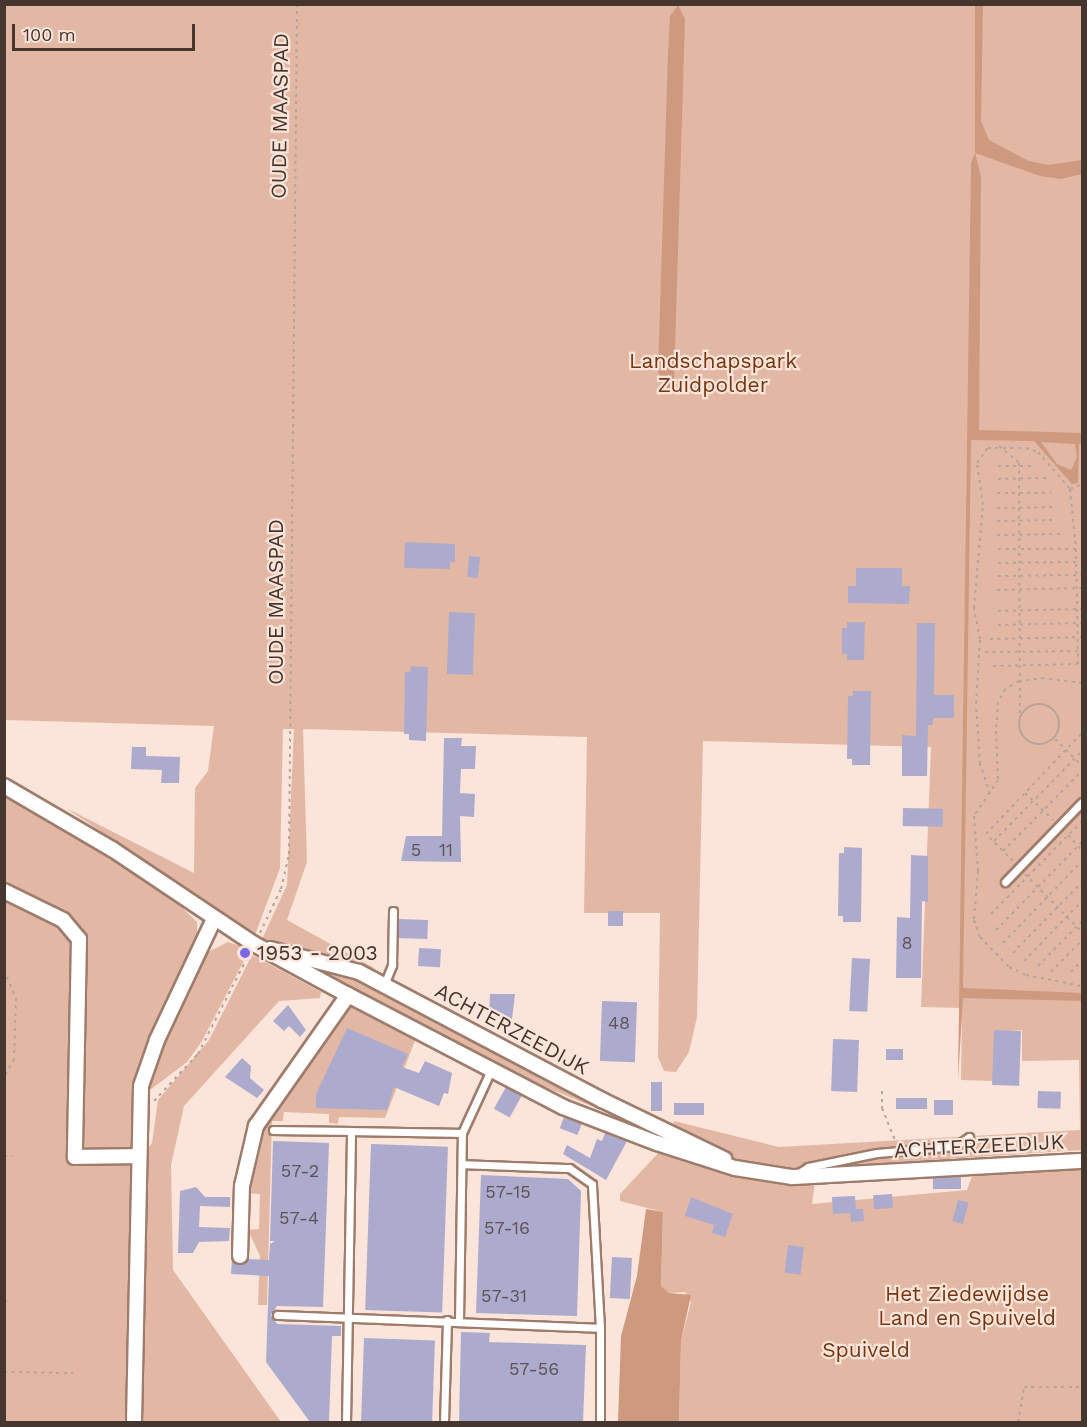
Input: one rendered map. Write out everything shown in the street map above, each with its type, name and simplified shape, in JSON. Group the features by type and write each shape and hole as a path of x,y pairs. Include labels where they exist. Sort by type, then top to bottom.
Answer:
{"street":[{"name":"ACHTERZEEDIJK","path":"4,786 112,849 214,919 258,946 491,1070 606,1125 735,1168 792,1177 1083,1161"},
{"path":"4,891 63,920 79,939 75,1157 138,1156"},
{"path":"134,1422 141,1086 149,1060 214,919"},
{"name":"ACHTERZEEDIJK","path":"258,946 290,951 384,985 602,1100 717,1153 735,1168"},
{"path":"240,1256 242,1186 256,1126 348,995"}],"lane":[{"path":"1005,882 1083,802"},
{"path":"384,985 392,965 393,911"},
{"path":"459,1320 462,1133 491,1070"},
{"path":"273,1130 462,1133"},
{"path":"346,1422 351,1131"},
{"path":"792,1177 808,1167 898,1151 956,1146 969,1137"},
{"path":"462,1164 569,1168 592,1184 600,1328 600,1422"},
{"path":"278,1315 459,1320 600,1328"},
{"path":"444,1422 447,1320"}],"path":[{"name":"OUDE MAASPAD","path":"151,1108 207,1041 258,946 281,889 289,854 297,4"},
{"path":"999,446 1019,466 1018,681 1020,716 1018,728 1030,743 1042,744 1054,738"},
{"path":"990,794 980,765 976,703 980,639 974,608 983,505 977,464 981,452 999,446 1038,452 1071,488 1077,562 1078,664"},
{"path":"998,465 1033,466"},
{"path":"998,479 1046,478"},
{"path":"1071,488 1082,484"},
{"path":"997,493 1051,493"},
{"path":"998,508 1056,507"},
{"path":"997,521 1056,520"},
{"path":"997,535 1060,534"},
{"path":"997,549 1076,549"},
{"path":"998,563 1077,562"},
{"path":"998,576 1083,575"},
{"path":"998,590 1083,588"},
{"path":"998,610 1083,609"},
{"path":"998,625 1083,623"},
{"path":"990,639 1083,637"},
{"path":"985,652 1083,651"},
{"path":"993,666 1083,664"},
{"path":"1083,683 1018,681 1005,689 998,702 998,780 974,816 978,871 974,921 980,937 1010,967 1026,975 1083,986"},
{"path":"1020,716 1030,706 1050,707 1058,718 1054,738"},
{"path":"1083,733 986,834 1083,932"},
{"path":"1054,738 1083,766"},
{"path":"994,842 1083,751"},
{"path":"1003,851 1083,771"},
{"path":"991,914 1083,821"},
{"path":"996,930 1083,842"},
{"path":"1003,943 1083,861"},
{"path":"1013,953 1083,882"},
{"path":"1024,961 1083,900"},
{"path":"1038,966 1083,921"},
{"path":"1051,972 1083,940"},
{"path":"1071,972 1083,960"},
{"path":"4,969 16,999 14,1059 4,1078"},
{"path":"882,1091 882,1108 898,1151"},
{"path":"4,1156 12,1156"},
{"path":"4,1301 9,1301"},
{"path":"4,1372 73,1373"},
{"path":"1018,1422 1024,1387 1083,1387"}],"green space":[{"name":"Landschapspark Zuidpolder","path":"5,5 1082,5 1082,1150 780,1170 742,1162 673,1127 674,1121 779,1147 1080,1130 1079,1060 1022,1061 1022,1030 996,1031 995,1081 961,1080 962,1008 921,1007 931,747 703,741 697,1017 689,1052 676,1072 664,1071 658,1057 660,913 584,913 587,737 303,729 307,862 287,920 376,969 262,939 287,885 294,729 283,729 280,868 255,935 66,808 194,873 195,788 208,771 214,726 5,720"},
{"path":"4,793 171,897 197,922 197,937 140,1061 133,1094 134,1422 5,1422"},
{"path":"228,942 250,949 202,1041 187,1062 146,1093 157,1053 208,952"},
{"path":"252,955 321,992 320,998 279,1001 184,1106 171,1165 173,1270 281,1422 139,1422 143,1156 152,1143 158,1100 209,1040"},
{"path":"289,955 350,974 700,1151 543,1086"},
{"path":"355,1004 416,1038 385,1118 339,1117 338,1124 329,1123 329,1114 284,1112 283,1121 272,1121 267,1305 258,1305 260,1256 248,1230 259,1229 260,1194 246,1193 256,1138 338,1012"},
{"name":"Het Ziedewijdse Land en Spuiveld","path":"661,1150 769,1180 815,1181 812,1204 967,1190 974,1171 1082,1163 1082,1422 679,1422 681,1341 691,1302 685,1292 669,1293 661,1286 663,1212 620,1201 620,1194"}],"shaded area":[{"path":"678,5 685,19 674,383 668,389 658,372 670,16"},
{"path":"975,5 983,5 981,121 989,140 1029,161 1048,165 1082,160 1082,174 1061,179 1040,176 975,153"},
{"path":"975,153 981,177 979,430 1082,433 1082,444 1079,444 1078,483 1072,484 1034,441 971,440 963,988 1082,993 1082,1001 963,998 958,1080 971,163","holes":["1041,442 1075,444 1077,457 1071,470 1057,464"]},
{"path":"646,1209 663,1212 661,1286 669,1293 691,1295 681,1341 679,1422 618,1422 621,1336 637,1276"}],"building":[{"path":"405,542 455,544 455,562 450,562 450,569 404,568"},
{"path":"469,556 480,557 478,578 467,577"},
{"path":"856,568 902,568 902,586 910,586 909,604 848,603 848,586 856,586"},
{"path":"449,612 475,613 473,675 447,674"},
{"path":"847,622 865,622 864,660 847,660 847,654 842,654 842,628 847,628"},
{"path":"917,623 935,623 934,695 954,695 954,718 933,718 933,725 928,725 927,776 902,776 902,735 916,736"},
{"path":"411,666 428,667 426,741 409,740 409,734 404,734 405,672 410,672"},
{"path":"853,691 871,691 870,765 852,765 852,759 847,759 848,696 853,696"},
{"path":"444,738 462,738 461,746 476,746 475,769 461,769 460,793 475,794 474,817 460,816 461,862 401,861 406,836 442,836"},
{"path":"132,747 146,747 146,756 180,757 179,783 161,783 162,770 131,769"},
{"path":"903,808 943,809 943,827 903,826"},
{"path":"844,847 862,848 861,922 843,922 843,916 838,916 839,853 844,853"},
{"path":"911,855 928,856 928,902 922,901 921,978 896,978 897,917 910,918"},
{"path":"608,911 623,911 623,926 608,926"},
{"path":"398,919 428,920 427,939 397,938"},
{"path":"419,948 441,949 440,967 418,966"},
{"path":"852,958 870,959 867,1012 849,1011"},
{"path":"490,994 515,994 512,1019 489,1019"},
{"path":"602,1001 637,1002 635,1062 600,1061"},
{"path":"288,1005 306,1030 300,1037 289,1026 284,1031 273,1021"},
{"path":"347,1028 408,1054 402,1067 419,1073 425,1061 452,1073 448,1094 444,1093 439,1106 394,1087 387,1110 316,1108 316,1094"},
{"path":"994,1030 1021,1031 1019,1086 992,1085"},
{"path":"833,1039 859,1040 857,1092 831,1091"},
{"path":"886,1049 903,1049 903,1060 886,1060"},
{"path":"242,1058 251,1066 250,1078 264,1090 257,1098 225,1077"},
{"path":"651,1082 662,1082 662,1111 651,1111"},
{"path":"506,1087 522,1096 510,1118 494,1109"},
{"path":"1038,1091 1061,1092 1060,1109 1037,1108"},
{"path":"896,1098 927,1098 927,1109 896,1109"},
{"path":"934,1100 953,1100 953,1115 934,1115"},
{"path":"674,1103 704,1103 704,1115 674,1115"},
{"path":"564,1117 582,1124 577,1135 560,1128"},
{"path":"605,1133 627,1141 606,1180 563,1154 567,1145 590,1158 597,1139 602,1141"},
{"path":"273,1141 329,1143 323,1307 277,1306 271,1315 277,1324 341,1326 341,1336 332,1336 329,1422 310,1422 266,1362 269,1276 231,1274 232,1259 240,1265 248,1259 269,1260 270,1244 275,1241 270,1241"},
{"path":"371,1144 448,1147 442,1313 365,1310"},
{"path":"481,1175 568,1179 581,1191 577,1316 476,1313"},
{"path":"933,1177 961,1177 961,1189 933,1189"},
{"path":"196,1187 205,1197 230,1197 230,1207 200,1206 199,1227 230,1228 229,1241 199,1242 193,1253 178,1253 180,1191"},
{"path":"892,1194 893,1208 874,1209 873,1195"},
{"path":"855,1196 856,1209 863,1209 864,1221 851,1222 850,1213 833,1214 832,1197"},
{"path":"691,1197 733,1214 725,1237 712,1233 714,1225 685,1216"},
{"path":"958,1200 969,1203 963,1224 952,1221"},
{"path":"788,1245 804,1247 800,1275 785,1273"},
{"path":"612,1257 632,1258 630,1299 610,1298"},
{"path":"461,1332 490,1333 489,1342 586,1345 583,1422 459,1422"},
{"path":"364,1338 435,1340 432,1422 361,1422"}],"place":[{"name":"1953 - 2003","path":"245,953"}],"park label":[{"name":"Spuiveld","path":"866,1350"}]}
